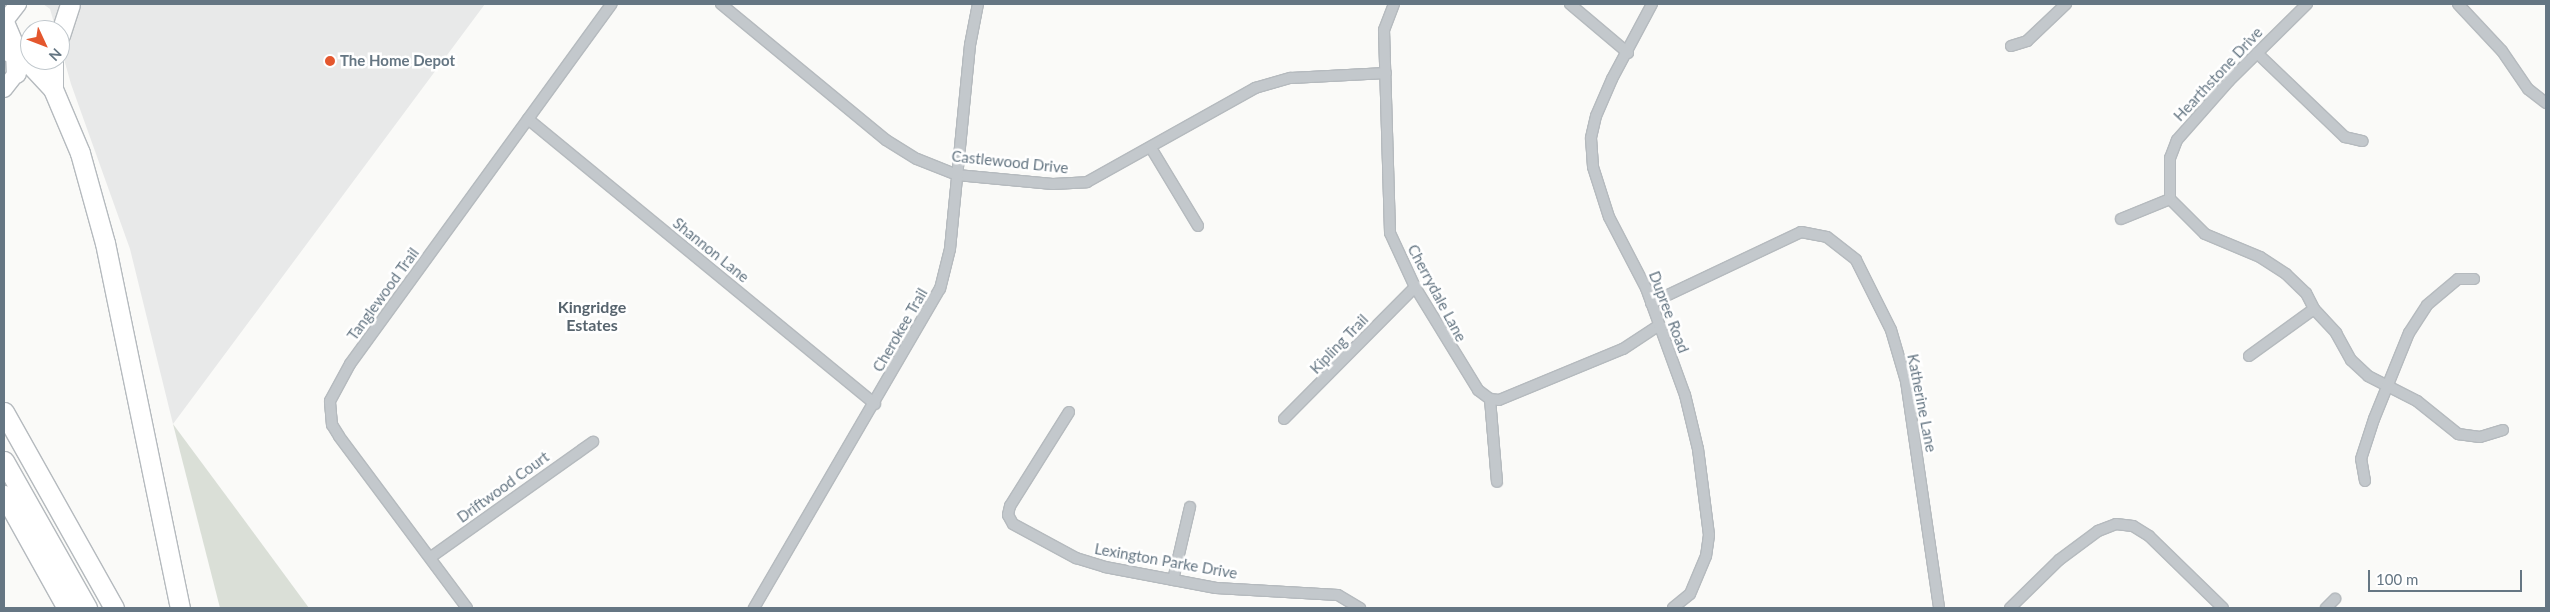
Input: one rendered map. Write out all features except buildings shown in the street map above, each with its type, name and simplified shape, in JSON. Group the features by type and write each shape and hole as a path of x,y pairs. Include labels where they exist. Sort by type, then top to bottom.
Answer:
{"highway":[{"path":"66,20 71,5"},
{"path":"4,22 19,58 53,89"},
{"path":"53,70 53,89 80,153 105,243 180,608"},
{"path":"4,412 114,608"},
{"path":"4,461 87,608"},
{"path":"4,496 67,608"}],"main road":[{"path":"4,22 18,4"},
{"path":"59,20 71,5"},
{"path":"4,89 19,58"}],"street":[{"name":"Tanglewood Trail","path":"467,608 431,557 339,436 332,425 330,401 346,371 612,4"},
{"name":"Castlewood Drive","path":"721,4 886,140 917,159 957,175 1053,184 1088,182 1151,148 1237,97 1272,82 1310,76 1386,73"},
{"name":"Cherokee Trail","path":"754,608 875,404 940,289 950,249 970,45 978,4"},
{"name":"Cherrydale Lane","path":"1394,4 1384,30 1390,233 1414,287 1455,358 1478,390 1490,400"},
{"path":"1570,4 1628,52"},
{"name":"Dupree Road","path":"1652,4 1612,79 1596,116 1591,138 1593,167 1609,217 1651,303 1685,395 1698,449 1709,535 1700,575 1690,594 1673,608"},
{"path":"2011,46 2027,41 2066,4"},
{"name":"Hearthstone Drive","path":"2170,199 2170,158 2177,140 2257,54 2307,4"},
{"path":"2458,4 2502,51 2528,89 2546,103"},
{"path":"2257,54 2345,137 2363,141"},
{"name":"Shannon Lane","path":"528,119 875,404"},
{"path":"1151,148 1198,226"},
{"path":"2121,219 2170,199 2205,234 2260,257 2286,274 2306,293 2314,309 2336,332 2351,360 2368,376 2417,401 2458,434 2480,437 2503,430"},
{"name":"Katherine Lane","path":"1651,303 1802,232 1827,237 1856,260 1891,330 1906,382 1939,608"},
{"path":"2365,481 2361,459 2387,385 2409,332 2427,305 2458,279 2474,279"},
{"name":"Kipling Trail","path":"1284,420 1414,287"},
{"path":"2249,356 2314,309"},
{"path":"1497,482 1490,400 1499,400 1623,349 1658,326"},
{"name":"Lexington Parke Drive","path":"1070,412 1031,468 1008,515 1013,524 1076,558 1216,588 1338,595 1360,608"},
{"name":"Driftwood Court","path":"431,557 593,442"},
{"path":"1173,580 1190,507"},
{"path":"2010,608 2059,560 2098,531 2116,524 2133,526 2149,536 2223,608"},
{"path":"2326,608 2335,599"}],"shaded area":[{"path":"43,4 485,4 173,424 130,249 67,70 70,70 70,20 53,20 50,9"},
{"path":"173,424 242,517 309,608 220,608"}],"place":[{"name":"The Home Depot","path":"330,61"}],"district":[{"name":"Kingridge Estates","path":"592,316"}]}
